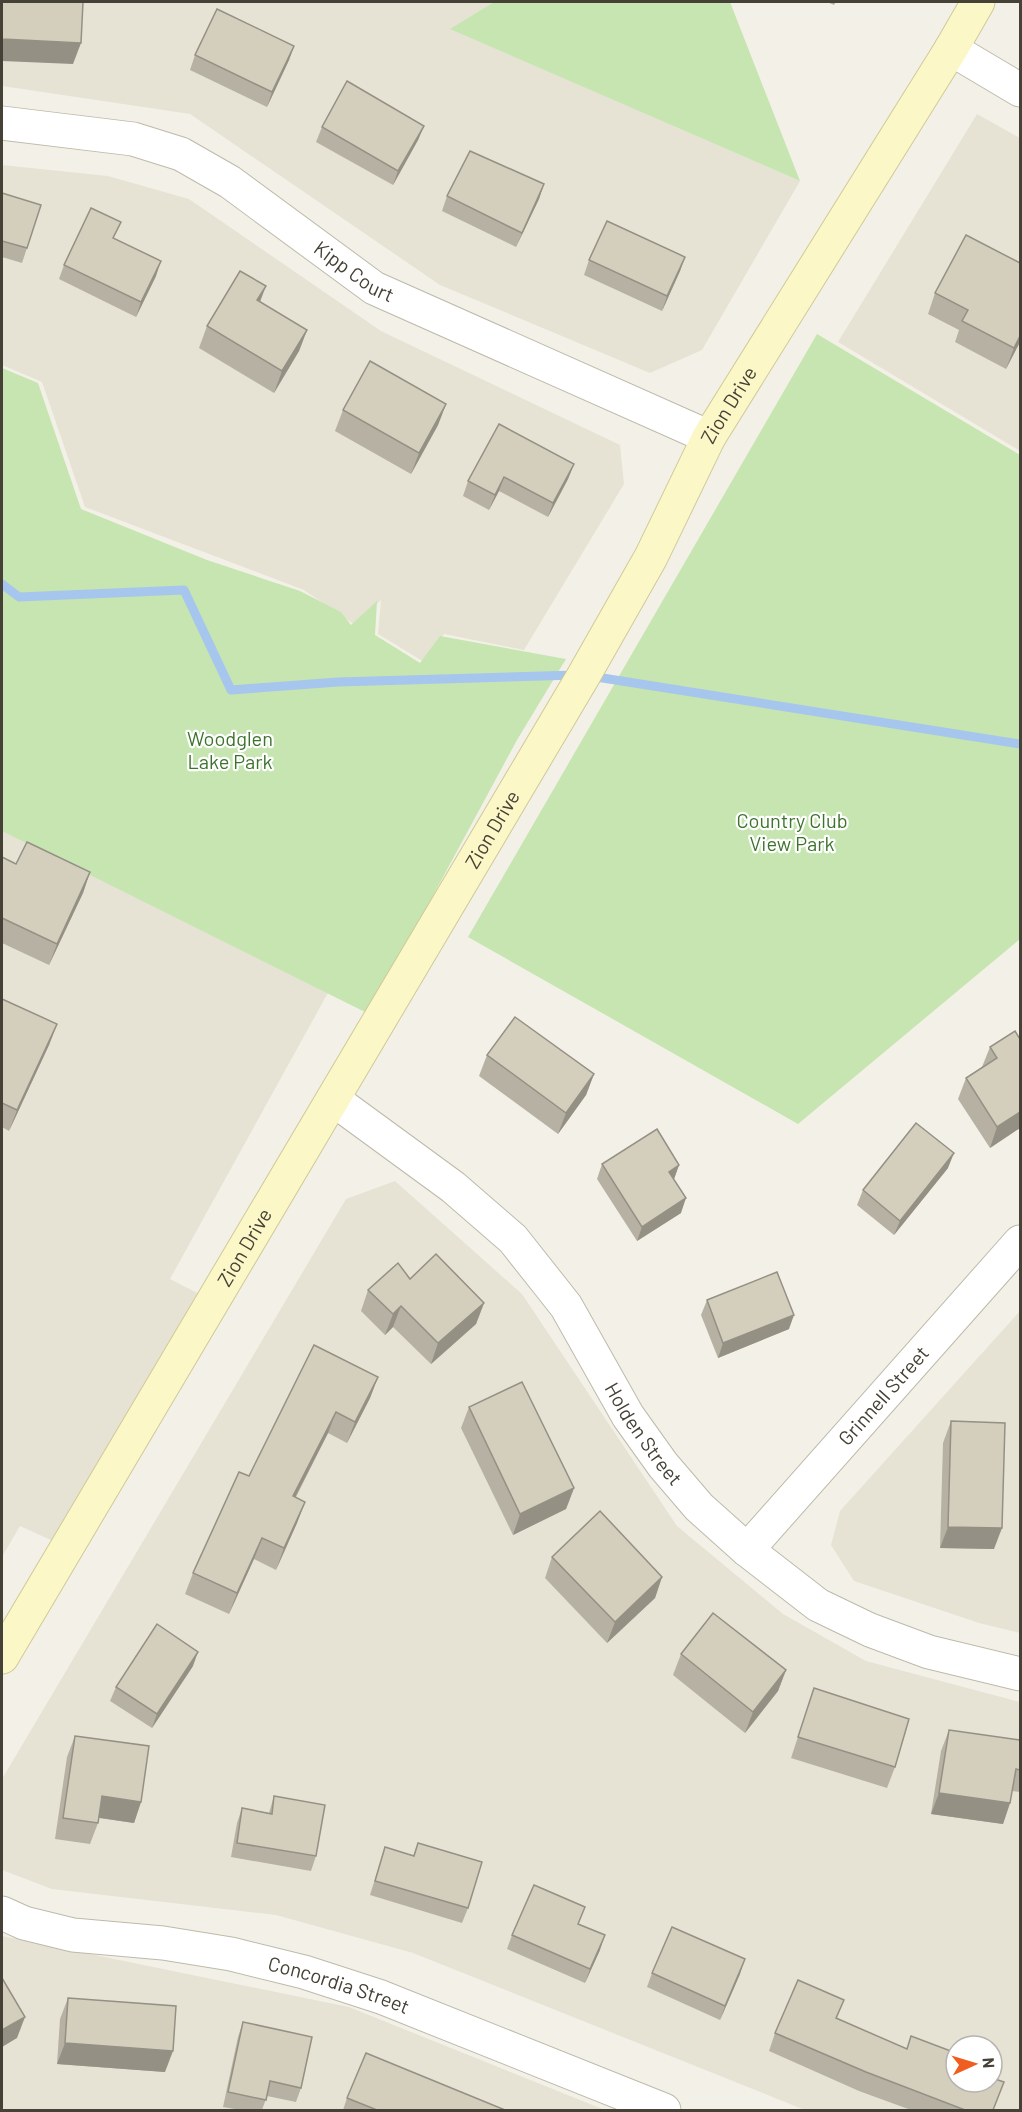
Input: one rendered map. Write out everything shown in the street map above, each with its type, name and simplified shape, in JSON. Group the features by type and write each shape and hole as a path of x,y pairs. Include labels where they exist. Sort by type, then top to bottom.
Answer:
{"main road":[{"name":"Zion Drive","path":"2,1657 607,636 651,557 709,437 978,2"}],"street":[{"path":"951,49 1020,90"},
{"name":"Kipp Court","path":"2,123 133,139 181,154 230,182 374,288 709,437"},
{"name":"Holden Street","path":"334,1100 453,1187 513,1239 566,1306 628,1416 663,1465 699,1507 747,1550 818,1605 870,1630 929,1652 1020,1674"},
{"name":"Grinnell Street","path":"747,1550 1020,1242"},
{"name":"Concordia Street","path":"2,1913 24,1923 73,1935 163,1943 231,1954 304,1972 381,1997 663,2110"}],"shaded area":[{"path":"2,2 494,2 451,29 800,181 702,350 650,373 440,285 190,114 2,86"},
{"path":"977,114 1020,138 1020,451 838,342"},
{"path":"2,165 108,176 189,199 381,331 620,445 624,484 524,650 444,634 424,662 378,634 381,600 355,625 304,590 85,507 42,382 2,365"},
{"path":"2,830 329,991 170,1279 203,1296 55,1542 20,1526 2,1557"},
{"path":"395,1181 522,1294 677,1526 783,1614 866,1661 1020,1702 1020,2110 805,2110 413,1953 276,1915 52,1889 2,1870 2,1779 346,1199"},
{"path":"1020,1311 1020,1633 979,1623 854,1581 831,1545 840,1511"},
{"path":"2,1936 349,2007 605,2110 2,2110"}],"green space":[{"path":"494,2 730,2 800,181 450,29"},
{"name":"Country Club View Park","path":"817,334 1020,455 1020,939 798,1124 468,937"},
{"name":"Woodglen Lake Park","path":"2,368 38,383 81,509 207,560 300,591 341,612 351,625 377,601 375,635 420,663 440,636 566,659 517,740 369,1014 2,831"}],"building":[{"path":"2,2 83,2 81,43 2,39"},
{"path":"217,9 294,46 272,92 195,55"},
{"path":"347,81 424,126 398,171 322,127"},
{"path":"470,151 544,184 522,233 447,196"},
{"path":"2,193 41,205 27,248 2,241"},
{"path":"91,208 121,222 113,238 161,261 141,302 64,265"},
{"path":"607,221 685,257 667,296 589,260"},
{"path":"966,235 1020,263 1020,336 1014,348 962,321 968,310 935,293"},
{"path":"240,271 266,286 257,300 307,330 282,371 207,326"},
{"path":"370,361 446,404 419,453 343,410"},
{"path":"499,424 574,464 553,503 504,477 495,495 468,481"},
{"path":"27,842 90,872 57,944 2,918 2,857 16,864"},
{"path":"2,999 57,1024 17,1110 2,1103"},
{"path":"515,1017 594,1074 566,1113 487,1055"},
{"path":"1015,1031 1020,1039 1020,1112 997,1127 966,1078 997,1058 990,1047"},
{"path":"916,1123 954,1153 900,1221 863,1190"},
{"path":"657,1129 679,1165 669,1172 686,1198 642,1227 602,1164"},
{"path":"436,1254 484,1303 438,1343 401,1306 393,1314 368,1290 398,1263 410,1279"},
{"path":"777,1272 794,1315 723,1343 707,1300"},
{"path":"314,1345 378,1377 355,1422 336,1412 293,1496 305,1502 284,1548 262,1538 237,1593 193,1573 239,1472 249,1476"},
{"path":"522,1382 574,1488 520,1514 469,1407"},
{"path":"951,1421 1005,1423 1002,1528 948,1527"},
{"path":"600,1511 662,1577 615,1622 552,1557"},
{"path":"713,1613 786,1670 753,1712 681,1654"},
{"path":"157,1624 198,1652 157,1714 116,1687"},
{"path":"814,1688 909,1719 895,1767 798,1737"},
{"path":"949,1730 1020,1740 1020,1770 1016,1769 1010,1803 939,1793"},
{"path":"75,1736 149,1746 141,1802 102,1796 98,1823 63,1818"},
{"path":"274,1796 325,1805 316,1856 237,1843 242,1808 272,1814"},
{"path":"418,1843 482,1862 468,1908 375,1881 385,1847 414,1856"},
{"path":"534,1885 585,1907 578,1924 605,1935 590,1969 512,1935"},
{"path":"672,1927 745,1959 725,2006 652,1973"},
{"path":"2,1978 25,2017 2,2030"},
{"path":"798,1980 844,2000 836,2018 907,2049 911,2036 944,2048 944,2094 999,2094 993,2110 965,2110 866,2072 775,2033"},
{"path":"68,1998 176,2006 173,2051 65,2043"},
{"path":"243,2022 312,2037 301,2088 270,2081 266,2100 228,2092"},
{"path":"366,2053 505,2110 377,2110 347,2098"}],"waterway":[{"path":"2,584 19,597 184,590 231,690 338,682 576,675"},
{"path":"590,676 1020,744"}]}
